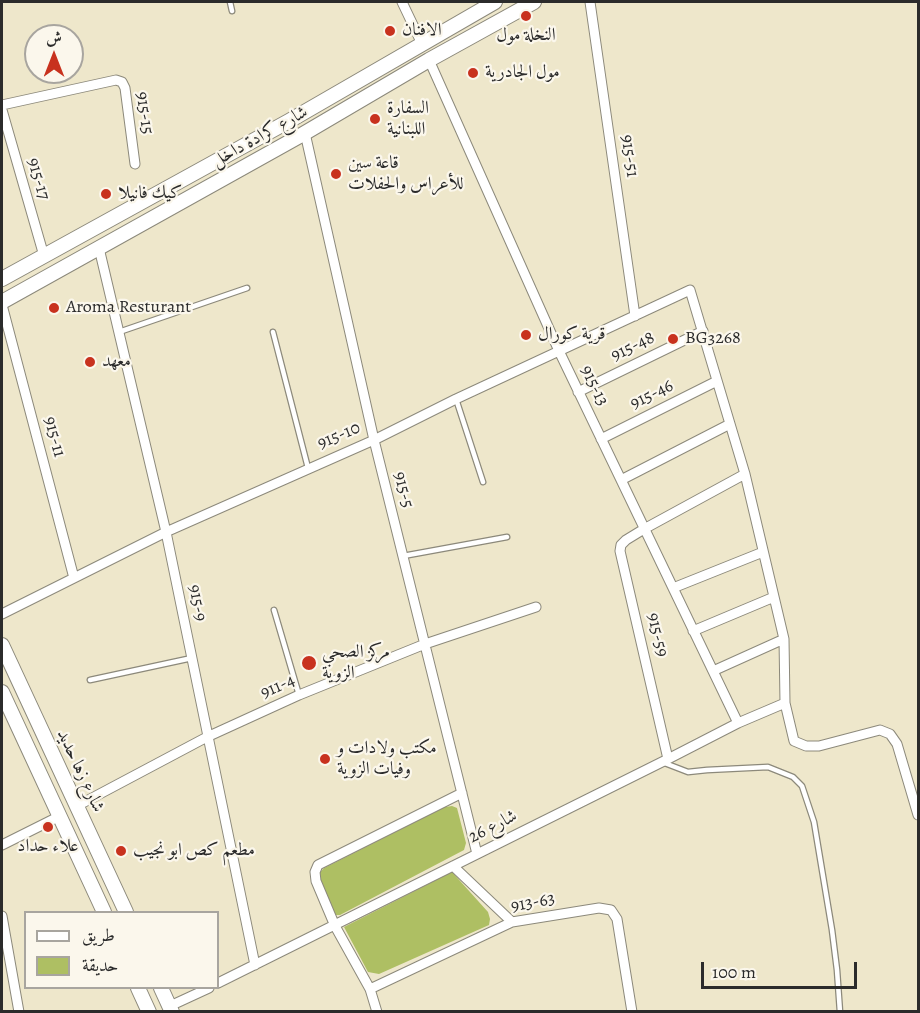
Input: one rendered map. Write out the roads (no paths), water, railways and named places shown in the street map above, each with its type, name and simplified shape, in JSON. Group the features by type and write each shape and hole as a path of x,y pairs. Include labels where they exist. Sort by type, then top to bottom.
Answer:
{"main road":[{"name":"شارع كرادة داخل","path":"2,279 289,121 495,2"},
{"name":"شارع كرادة داخل","path":"2,304 534,2"},
{"path":"289,121 302,135"},
{"path":"80,237 94,251"},
{"name":"شارع زها حديد","path":"2,645 126,911"},
{"name":"شارع زها حديد","path":"2,692 6,711 60,816 104,911"},
{"path":"139,989 148,1011"},
{"path":"162,989 171,1009"}],"street":[{"path":"402,2 422,44"},
{"name":"915-51","path":"590,2 635,316"},
{"name":"915-13","path":"429,60 578,392 738,723"},
{"name":"915-15","path":"2,105 116,80 122,82 125,88 135,164"},
{"name":"915-17","path":"2,110 44,256"},
{"name":"915-5","path":"302,135 374,440 477,854"},
{"name":"915-9","path":"94,251 119,332 166,532 255,965"},
{"name":"915-10","path":"2,614 166,532 374,440 456,399 690,290 703,331"},
{"name":"915-11","path":"2,304 74,578"},
{"path":"703,331 745,474 784,639 785,703 794,741 806,746 831,744 880,730 890,734 897,744 918,815"},
{"name":"915-48","path":"578,392 703,331"},
{"name":"915-46","path":"601,438 717,381"},
{"path":"621,480 730,424"},
{"path":"644,529 745,474"},
{"name":"915-59","path":"644,529 626,540 621,545 620,551 665,760"},
{"path":"673,588 764,552"},
{"path":"693,631 774,597"},
{"name":"911-4","path":"77,806 207,737 299,695 425,644 536,608"},
{"path":"713,671 784,639"},
{"name":"شارع 26","path":"219,983 738,723 785,703"},
{"path":"377,1011 370,989 335,926 316,881 315,873 318,865 462,794"},
{"path":"2,845 60,816"},
{"path":"453,866 512,922"},
{"name":"913-63","path":"370,989 512,922 599,908 611,910 617,919 632,1011"},
{"path":"2,916 19,1011"},
{"path":"171,1009 206,989"}],"lane":[{"path":"230,2 232,11"},
{"path":"119,332 247,288"},
{"path":"273,332 308,468"},
{"path":"456,399 483,482"},
{"path":"403,556 507,537"},
{"path":"274,610 299,695"},
{"path":"90,680 192,658"},
{"path":"665,760 688,772 768,767 793,777 802,786 814,822 832,930 840,1011"}],"place":[{"name":"النخلة مول","path":"526,16"},
{"name":"الافنان","path":"390,31"},
{"name":"مول الجادرية","path":"473,73"},
{"name":"السفارة اللبنانية","path":"375,119"},
{"name":"قاعة سين للأعراس والحفلات","path":"336,174"},
{"name":"كيك فانيلا","path":"106,194"},
{"name":"Aroma Resturant","path":"54,308"},
{"name":"قرية كورال","path":"526,335"},
{"name":"BG3268","path":"673,339"},
{"name":"معهد","path":"90,362"},
{"name":"مركز الصحي الزوية","path":"309,663"},
{"name":"مكتب ولادات و وفيات الزوية","path":"325,759"},
{"name":"علاء حداد","path":"48,827"},
{"name":"مطعم كص ابو نجيب","path":"121,851"}]}
